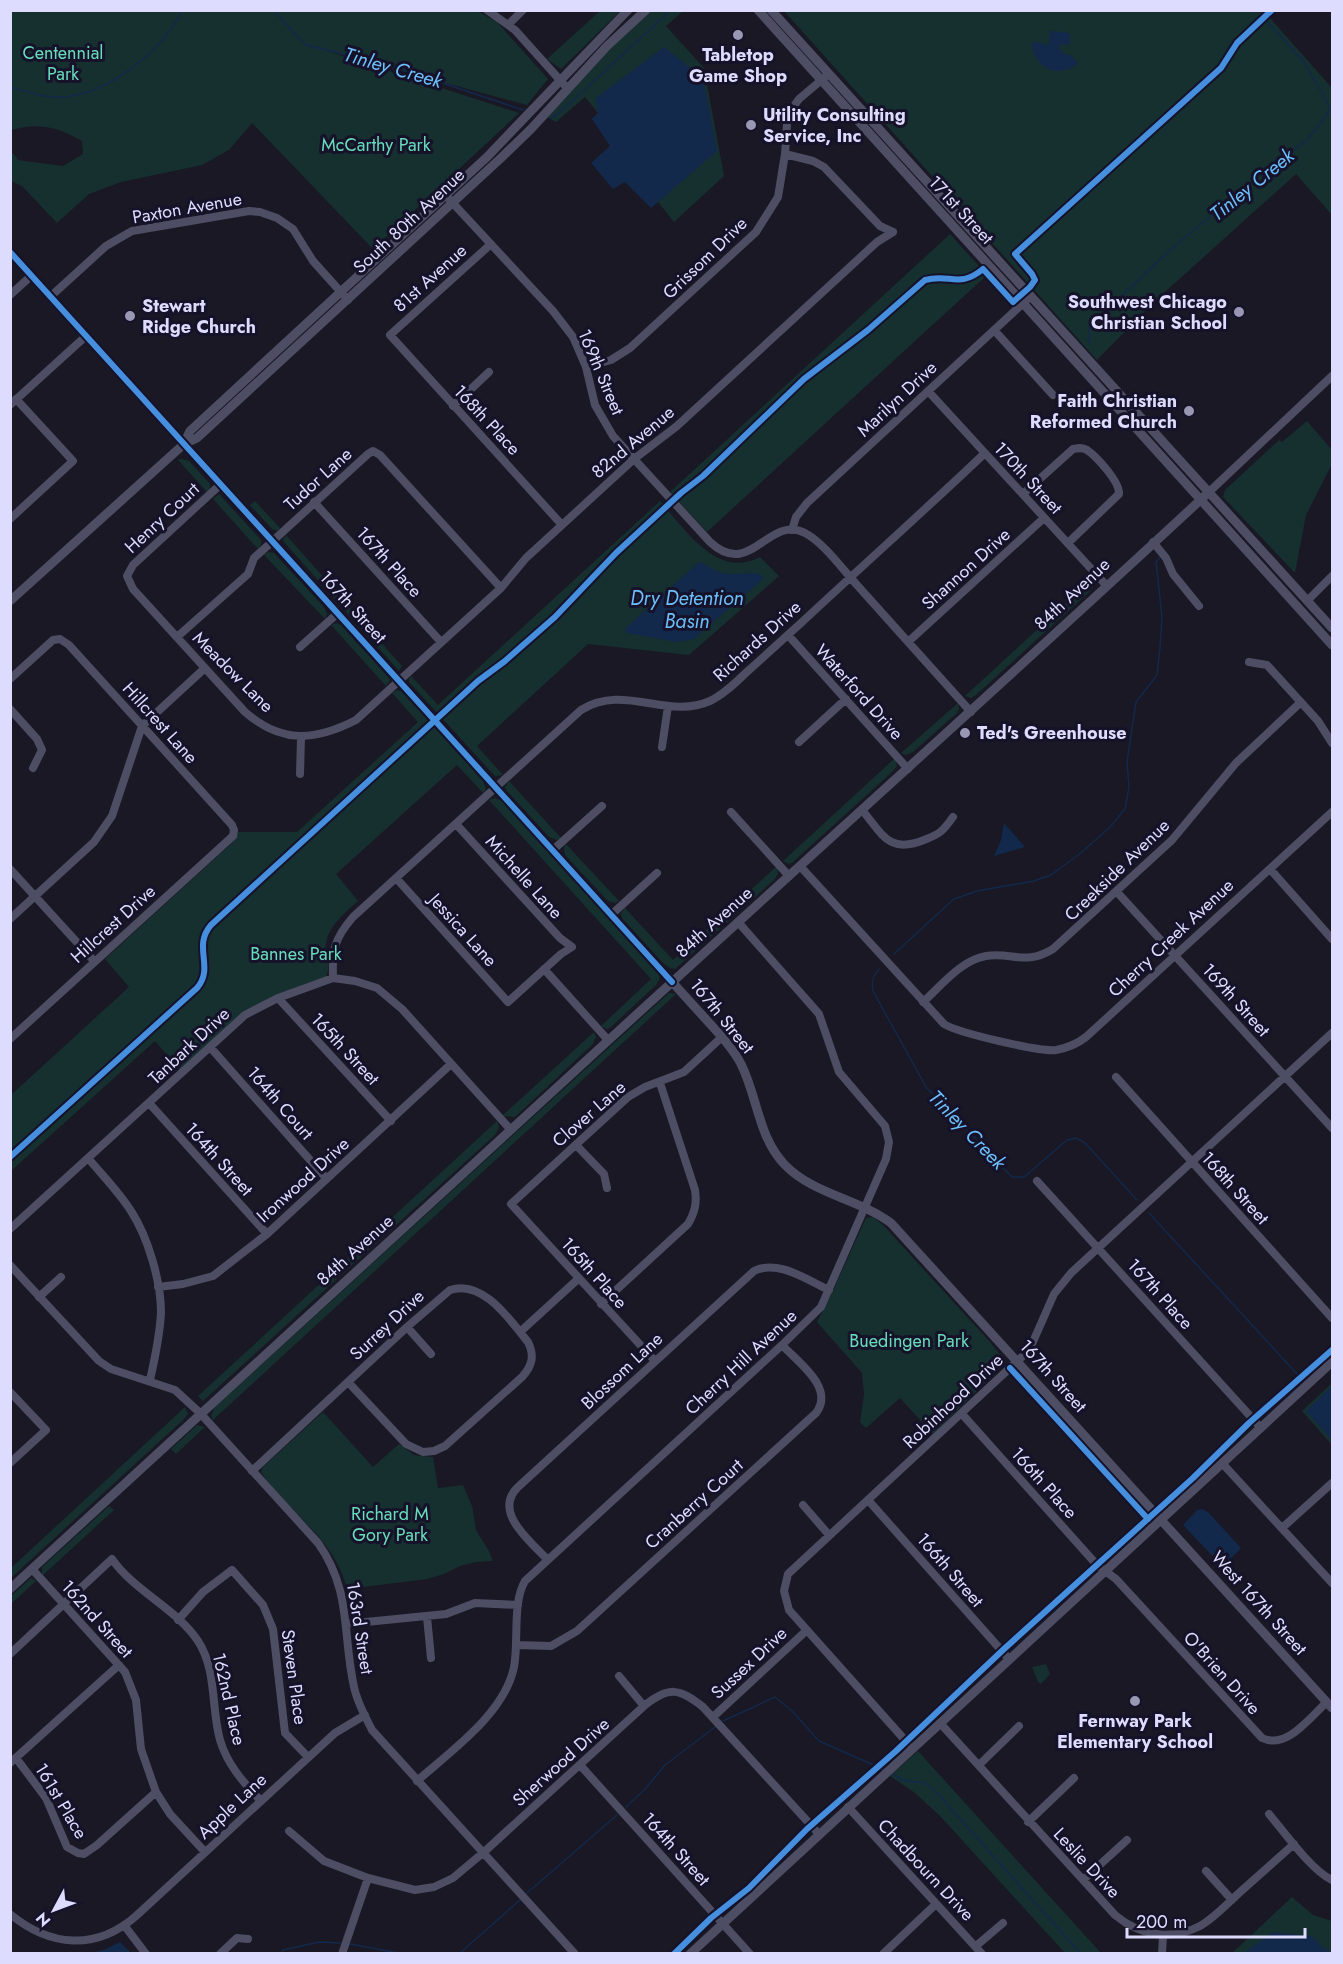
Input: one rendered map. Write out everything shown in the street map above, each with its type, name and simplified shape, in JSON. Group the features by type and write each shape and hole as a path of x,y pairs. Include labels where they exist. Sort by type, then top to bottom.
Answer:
{"street":[{"path":"487,10 526,41 568,89"},
{"path":"508,25 523,10"},
{"name":"South 80th Avenue","path":"184,444 190,431 493,151 628,10"},
{"name":"South 80th Avenue","path":"10,601 184,444 197,438 453,204 531,129 607,46 646,10"},
{"name":"171st Street","path":"758,10 1332,645"},
{"name":"171st Street","path":"771,10 1332,628"},
{"name":"Grissom Drive","path":"586,368 611,360 630,348 756,232 778,197 787,124 791,110 799,99 829,74"},
{"name":"82nd Avenue","path":"399,681 501,588 526,558 634,459 677,426 877,242 893,232 880,226 824,167 813,161 785,154"},
{"name":"169th Street","path":"446,196 563,323 578,346 586,368 591,393 604,423 710,543 732,554 746,553 773,534 792,530"},
{"name":"Paxton Avenue","path":"50,297 106,246 132,231 249,211 277,218 293,229 313,261 348,300"},
{"name":"81st Avenue","path":"390,335 490,244"},
{"name":"167th Street","path":"10,252 554,849 722,1037 742,1065 765,1137 780,1159 806,1181 865,1207 891,1223 1160,1520"},
{"path":"10,296 31,276"},
{"name":"Marilyn Drive","path":"792,530 796,517 807,503 1031,296"},
{"path":"994,330 1053,395"},
{"name":"168th Place","path":"390,335 562,525"},
{"path":"10,519 73,461 13,402 86,336"},
{"path":"453,406 489,372"},
{"name":"84th Avenue","path":"10,1589 672,981 971,712 1106,585 1331,380"},
{"name":"170th Street","path":"928,391 1106,585"},
{"path":"1023,494 1072,449 1080,447 1087,450 1102,466 1117,483 1119,494 1068,543"},
{"name":"Tudor Lane","path":"177,637 248,574 254,558 272,541 368,454 375,452 501,588"},
{"name":"Richards Drive","path":"333,978 332,957 339,935 353,917 576,714 593,703 617,698 668,706 690,706 716,698 788,635 985,453"},
{"name":"Henry Court","path":"127,576 133,565 221,484"},
{"name":"167th Place","path":"314,502 441,642"},
{"name":"Shannon Drive","path":"908,642 1044,518"},
{"path":"792,530 807,534 816,541 971,712"},
{"path":"1153,542 1166,558 1173,574 1199,606"},
{"name":"Meadow Lane","path":"127,576 133,589 205,668 259,723 272,730 301,738 338,730 356,720 399,681"},
{"path":"1307,601 1332,576"},
{"path":"300,647 338,613"},
{"name":"Waterford Drive","path":"788,635 908,769"},
{"name":"Hillcrest Lane","path":"10,679 53,640 60,639 69,645 232,825 234,830"},
{"path":"1250,662 1267,664 1318,721 1332,743"},
{"path":"10,919 94,842 112,816 142,726 205,668"},
{"path":"799,742 846,699"},
{"name":"Creekside Avenue","path":"923,1002 964,965 977,958 992,956 1025,959 1047,953 1064,941 1172,840 1236,763 1302,702"},
{"path":"662,747 668,706"},
{"path":"10,709 38,739 42,750 33,768"},
{"path":"300,774 301,738"},
{"path":"554,849 602,806"},
{"path":"862,810 890,842 904,846 941,834 953,817"},
{"path":"731,812 789,876"},
{"name":"Cherry Creek Avenue","path":"923,1002 950,1028 961,1032 1048,1051 1078,1043 1332,812"},
{"name":"Michelle Lane","path":"456,824 560,938 572,947 544,969"},
{"name":"Hillcrest Drive","path":"10,1039 232,836 234,830"},
{"path":"800,866 923,1002"},
{"path":"10,869 94,961"},
{"path":"1270,869 1332,939"},
{"path":"612,914 657,873"},
{"name":"Jessica Lane","path":"396,878 508,1002 544,969"},
{"name":"169th Street","path":"1117,892 1332,1128"},
{"name":"Cherry Hill Avenue","path":"417,1780 477,1726 498,1703 514,1669 519,1592 525,1581 817,1312 829,1290 888,1154 889,1137 885,1126 839,1072 819,1014 738,922"},
{"path":"544,969 608,1040"},
{"path":"333,978 355,981 377,988 402,1009 511,1130"},
{"name":"Tanbark Drive","path":"10,1229 245,1015 278,998 333,978"},
{"name":"165th Street","path":"278,998 391,1121"},
{"name":"Robinhood Drive","path":"912,1748 787,1606 784,1595 785,1583 791,1571 1018,1362 1032,1344 1054,1294 1071,1273 1332,1033"},
{"name":"Clover Lane","path":"511,1204 635,1092 684,1072 722,1037"},
{"name":"164th Court","path":"210,1047 326,1178"},
{"name":"Ironwood Drive","path":"158,1287 183,1284 213,1276 267,1234 451,1064"},
{"name":"168th Street","path":"1116,1077 1332,1318"},
{"path":"601,1304 688,1224 695,1208 697,1199 695,1190 660,1083"},
{"name":"164th Street","path":"149,1103 267,1234"},
{"path":"576,1145 603,1174 608,1188"},
{"path":"88,1158 131,1211 148,1247 161,1310 159,1339 150,1380"},
{"name":"167th Place","path":"1037,1181 1261,1428"},
{"name":"165th Place","path":"511,1204 655,1361"},
{"name":"163rd Street","path":"10,1265 99,1362 111,1369 175,1390 200,1413 326,1554 339,1583 354,1689 365,1715 383,1743 575,1953"},
{"name":"Blossom Lane","path":"548,1560 512,1519 509,1510 512,1494 751,1273 760,1268 779,1268 829,1290"},
{"path":"39,1297 61,1277"},
{"path":"520,1332 578,1279"},
{"name":"Surrey Drive","path":"252,1471 407,1327 445,1294 462,1288 476,1290 487,1297 520,1332 532,1352 529,1368 445,1446 430,1452 417,1450 406,1444 348,1382"},
{"path":"407,1327 431,1354"},
{"name":"Cranberry Court","path":"517,1645 551,1646 577,1631 816,1413 822,1402 820,1387 782,1345"},
{"path":"690,1953 1332,1362"},
{"path":"10,1392 46,1430 10,1463"},
{"name":"166th Place","path":"962,1414 1097,1565 1105,1570"},
{"path":"1222,1463 1332,1583"},
{"path":"1282,1528 1332,1483"},
{"name":"166th Street","path":"868,1500 1009,1659"},
{"path":"803,1505 829,1535"},
{"name":"West 167th Street","path":"1160,1520 1330,1705"},
{"name":"162nd Place","path":"64,1604 112,1559 178,1620 198,1641 207,1659 216,1723 227,1759 260,1800"},
{"name":"162nd Street","path":"32,1569 119,1665 130,1682 136,1700 141,1749 156,1792 170,1814 205,1852"},
{"name":"Steven Place","path":"178,1620 203,1592 232,1570 263,1605 273,1629 285,1733 308,1758"},
{"name":"O'Brien Drive","path":"1105,1570 1116,1579 1262,1738 1276,1742 1286,1738 1330,1705"},
{"path":"346,1624 446,1614 475,1603 518,1605"},
{"path":"10,1654 64,1604"},
{"path":"427,1617 431,1658"},
{"name":"Sussex Drive","path":"713,1717 807,1630"},
{"path":"13,1761 119,1665"},
{"path":"619,1676 644,1706"},
{"name":"Sherwood Drive","path":"289,1831 324,1861 368,1878 415,1890 434,1887 453,1878 644,1706 656,1696 670,1691 680,1692 690,1697 713,1717 819,1834"},
{"name":"Apple Lane","path":"10,1914 37,1932 64,1940 89,1940 124,1925 335,1733 365,1715"},
{"name":"Leslie Drive","path":"940,1723 1028,1822 1121,1920 1145,1932 1163,1935 1180,1934 1202,1925 1294,1844"},
{"path":"979,1765 1019,1726"},
{"name":"161st Place","path":"13,1761 46,1797 67,1847 73,1852 84,1854 97,1845 156,1792"},
{"name":"164th Street","path":"580,1765 750,1953"},
{"path":"1028,1822 1074,1778"},
{"name":"Chadbourn Drive","path":"848,1807 982,1953"},
{"path":"1269,1814 1316,1868 1332,1880"},
{"path":"1083,1880 1127,1840"},
{"path":"1206,1871 1232,1900"},
{"path":"342,1953 368,1878"},
{"path":"883,1953 936,1904"},
{"path":"975,1946 1003,1923"},
{"path":"124,1925 146,1953"},
{"path":"1162,1953 1163,1935"},
{"path":"220,1953 237,1938 248,1939"}],"green space":[{"path":"601,10 620,11 561,69 547,59"},
{"name":"McCarthy Park","path":"10,11 477,11 497,22 548,79 527,105 324,50 519,113 373,249 252,123 229,150 202,165 121,182 89,194 57,223 22,186 11,181 11,152 18,160 63,166 83,154 82,141 65,132 48,127 30,126 11,130"},
{"path":"650,11 683,11 666,26 704,68 724,176 674,222 592,119 598,113 585,97 556,122 547,117 590,68"},
{"path":"784,11 1278,11 1270,18 1332,88 1332,215 1296,174 1156,300 1097,360"},
{"path":"950,234 987,275 707,532 670,492"},
{"path":"1307,421 1332,450 1332,464 1306,515 1295,573 1223,497 1225,490 1279,440 1282,442"},
{"path":"178,460 189,461 210,484 207,492"},
{"path":"219,494 261,540 258,549 213,499"},
{"path":"255,501 280,528 278,531 272,529 250,505"},
{"path":"660,501 691,537 716,557 730,562 744,562 760,557 779,576 689,655 588,644 477,746 503,775 495,776 409,682 409,679 411,676 438,705"},
{"path":"286,535 402,666 399,671 284,542"},
{"path":"268,552 274,553 324,607 327,614 325,619 264,555"},
{"path":"1090,581 1094,585 1089,592 976,695 971,698 965,696"},
{"path":"336,623 341,625 388,677 390,680 386,686 331,625"},
{"name":"Bannes Park","path":"397,690 401,691 483,781 486,789 483,793 457,765 336,874 358,901 338,920 327,937 328,972 326,977 262,1003 180,1070 155,1041 11,1171 11,1095 129,987 105,959 233,842 238,832 297,832 418,722 392,693"},
{"path":"958,703 957,713 913,752 906,755 901,753"},
{"path":"895,758 897,766 891,773 793,862 789,864 783,861"},
{"path":"509,781 561,838 557,840 549,837 507,791 505,787"},
{"path":"495,798 502,801 659,975 660,978 656,985 610,1028 601,1026 651,979 489,800"},
{"path":"566,844 619,901 615,903 608,901 565,855"},
{"path":"777,866 778,874 774,880 675,969 663,963 622,918 621,913 625,908 673,960"},
{"path":"669,993 676,994 213,1420 211,1416 214,1408"},
{"path":"594,1032 596,1037 593,1044 515,1117 502,1116"},
{"path":"497,1121 499,1127 496,1134 203,1401 198,1396"},
{"name":"Buedingen Park","path":"873,1217 884,1226 1006,1362 933,1434 900,1398 866,1428 860,1422 864,1394 862,1373 817,1322 866,1218"},
{"path":"1332,1383 1332,1445 1302,1411"},
{"path":"185,1407 188,1414 183,1420 11,1578 11,1568"},
{"name":"Richard M Gory Park","path":"323,1412 373,1467 399,1444 414,1455 433,1457 438,1488 463,1485 472,1506 476,1530 493,1561 460,1566 427,1579 347,1589 341,1571 322,1540 272,1487 261,1472 263,1467"},
{"path":"197,1425 205,1427 176,1454 171,1449"},
{"path":"109,1506 114,1510 42,1576 42,1567"},
{"path":"31,1578 36,1581 11,1604 11,1596"},
{"path":"1046,1664 1050,1674 1041,1684 1032,1667"},
{"path":"918,1751 1101,1953 1065,1953 940,1816 915,1793 890,1776"},
{"path":"1292,1897 1313,1915 1332,1921 1332,1953 1231,1954"}],"water":[{"path":"1050,31 1070,33 1070,45 1060,44 1059,48 1065,55 1071,55 1078,64 1062,71 1047,68 1037,59 1031,42 1043,43 1046,46 1049,44"},
{"path":"664,47 703,78 717,151 651,208 625,182 613,189 591,163 610,146 592,119 598,113 596,98"},
{"name":"Dry Detention Basin","path":"701,562 719,572 754,573 763,576 763,579 694,639 677,642 627,633 625,630 628,626"},
{"path":"1004,823 1025,847 994,856 1001,840"},
{"path":"1332,1386 1332,1440 1306,1411"},
{"path":"1202,1509 1208,1512 1241,1548 1223,1567 1183,1525 1197,1510"},
{"path":"1273,1932 1312,1936 1322,1947 1332,1953 1244,1953"},
{"path":"120,1942 131,1953 92,1953 106,1949"}],"waterway":[{"path":"10,87 42,96 61,97 76,95 105,85 131,69 154,49 170,32 183,10"},
{"name":"Tinley Creek","path":"273,10 306,45 386,64 523,110"},
{"name":"Tinley Creek","path":"551,118 671,10"},
{"name":"Tinley Creek","path":"1089,344 1089,327 1168,252 1258,176 1307,140 1331,109 1304,62 1257,10"},
{"name":"Tinley Creek","path":"894,954 954,899 977,891 1034,881 1051,875 1082,852 1110,827 1125,809 1129,787 1127,762 1136,702 1157,675 1162,617 1156,562 1160,558"},
{"name":"Tinley Creek","path":"879,969 873,979 873,991 926,1087 1012,1177 1024,1177 1067,1140 1076,1138 1085,1143 1137,1200"},
{"name":"Tinley Creek","path":"1149,1213 1298,1375"},
{"path":"723,1721 775,1697 792,1711 819,1741 885,1770"},
{"path":"626,1807 665,1765 715,1727"},
{"path":"892,1774 902,1780 925,1783 937,1793 1081,1954"},
{"path":"527,1893 617,1815"},
{"path":"459,1954 520,1900"},
{"path":"281,1954 283,1950 319,1942 340,1943"},
{"path":"350,1944 404,1954"}],"cycle path":[{"path":"10,1157 197,988 204,972 203,941 211,925 478,681 505,661 555,617 616,553 681,493 703,476 804,379 868,330 925,280 967,278 983,269 1013,302 1030,287 1035,280 1015,254 1221,68 1237,43 1272,10"},
{"path":"10,252 672,982"},
{"path":"674,1954 711,1918 749,1888 807,1829 896,1751 1004,1649 1193,1478 1249,1423 1332,1350"},
{"path":"1010,1368 1148,1519"}],"place":[{"name":"Tabletop Game Shop","path":"738,35"},
{"name":"Utility Consulting Service, Inc","path":"751,125"},
{"name":"Southwest Chicago Christian School","path":"1239,312"},
{"name":"Stewart Ridge Church","path":"130,316"},
{"name":"Faith Christian Reformed Church","path":"1189,411"},
{"name":"Ted's Greenhouse","path":"965,733"},
{"name":"Fernway Park Elementary School","path":"1135,1701"}],"park label":[{"name":"Centennial Park","path":"63,63"}]}
